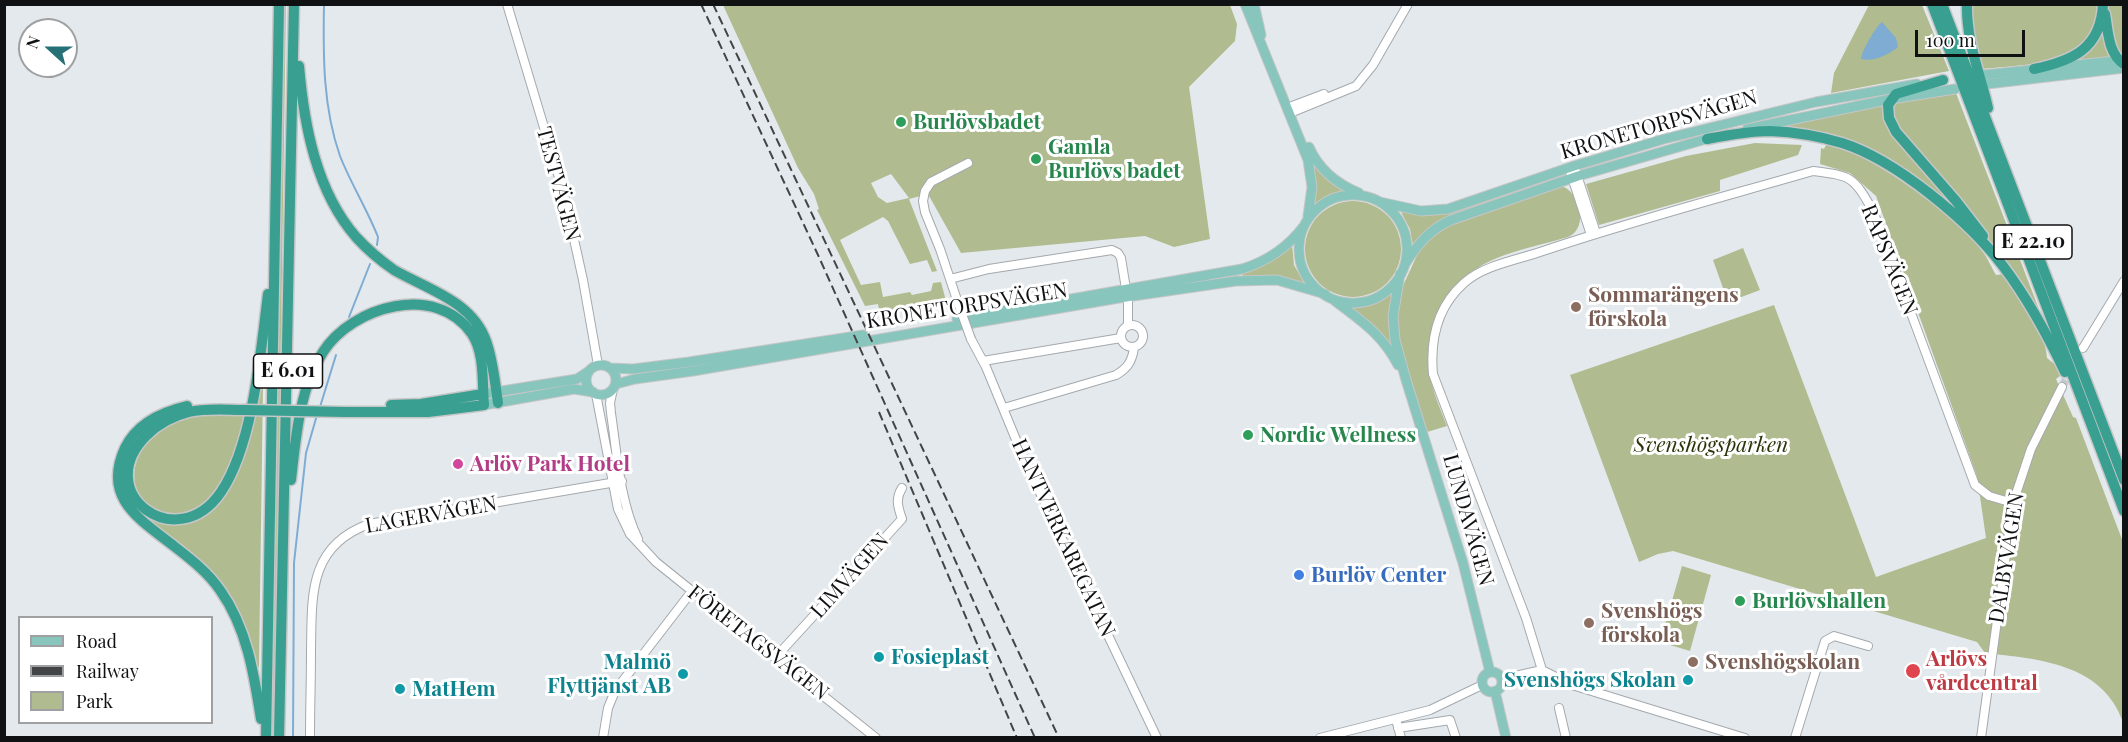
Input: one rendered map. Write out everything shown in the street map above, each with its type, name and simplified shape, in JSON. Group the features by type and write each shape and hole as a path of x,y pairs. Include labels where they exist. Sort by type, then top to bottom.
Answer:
{"highway":[{"name":"E 6.01","path":"265,738 279,4"},
{"name":"E 6.01","path":"279,738 295,4"},
{"path":"295,4 297,52 305,117 312,146 330,198 349,228 373,253 392,268 457,303 474,318 486,340 497,398"},
{"name":"E 22.10","path":"1932,4 2124,511"},
{"name":"E 22.10","path":"1942,4 2124,480"},
{"path":"1967,4 1973,57 1998,152"},
{"path":"2103,4 2110,42 2122,63"},
{"path":"2034,69 2063,62 2085,49 2099,28 2103,4"},
{"path":"1950,83 1906,90 1896,94 1888,105 1888,112 1896,132 1973,223 2003,265 2047,336 2082,413 2094,433"},
{"path":"1707,139 1757,131 1781,132 1824,139 1860,150 1896,170 1933,198 1963,223 2003,265"},
{"path":"244,408 192,411 165,422 150,432 139,443 129,466 129,484 141,507 161,518 184,519 207,509 227,482 243,440 254,393 275,240"},
{"path":"265,738 252,662 232,609 220,589 206,573 132,512 125,503 118,482 118,469 127,445 142,425 153,418 192,405 244,408 345,410 428,412 484,405 478,346 464,325 446,312 423,306 401,305 378,310 352,323 339,332 324,350 315,367 306,393 298,424 283,543"},
{"path":"345,410 421,404 483,394"}],"main road":[{"name":"LUNDAVÄGEN","path":"1245,4 1289,110 1311,172 1311,200 1300,243 1302,267 1311,282 1381,338 1406,380"},
{"name":"LUNDAVÄGEN","path":"1254,4 1263,46"},
{"path":"2122,63 1985,79 2034,69 2122,63"},
{"name":"KRONETORPSVÄGEN","path":"1380,202 1414,210 1441,210 1572,167 1746,118 1886,89 1950,83"},
{"name":"KRONETORPSVÄGEN","path":"1405,264 1426,236 1444,223 1575,177 1707,139 1891,99"},
{"name":"LUNDAVÄGEN","path":"1289,110 1322,169 1341,184 1380,202 1395,214 1404,231 1407,251 1405,264 1387,290 1369,300 1348,302 1326,295"},
{"name":"LUNDAVÄGEN","path":"1306,224 1315,211 1330,200 1348,195 1367,196"},
{"name":"KRONETORPSVÄGEN","path":"615,387 635,379 693,371 1127,293 1248,267 1282,249 1306,224"},
{"name":"LUNDAVÄGEN","path":"1400,274 1394,303 1393,328 1406,380 1463,563 1490,672"},
{"name":"KRONETORPSVÄGEN","path":"611,368 633,369 721,357 1127,293 1236,281 1260,279 1286,282 1326,295"},
{"path":"483,394 497,398 574,389 603,395 615,387 616,375 611,368 598,365 577,379 497,398 484,405"},
{"path":"589,371 586,382 594,393"},
{"path":"1490,672 1497,673 1502,679 1501,687 1495,692 1486,690 1482,685 1483,678 1490,672"},
{"path":"1495,692 1506,738"}],"street":[{"name":"TESTVÄGEN","path":"507,4 564,194 583,280 598,365"},
{"path":"1289,110 1350,84 1362,75 1404,4"},
{"path":"1289,110 1356,86 1370,70 1408,4"},
{"name":"HANTVERKAREGATAN","path":"968,163 931,182 925,191 923,201 925,212 971,339 1004,408 1024,459 1156,738"},
{"path":"1572,167 1594,234"},
{"name":"RAPSVÄGEN","path":"1542,669 1526,618 1433,374 1432,344 1440,315 1453,294 1477,273 1594,234 1813,171 1844,175 1858,186 1873,211 1975,485 1989,496 2013,503"},
{"path":"950,279 989,269 1112,250 1118,254 1123,264 1128,326"},
{"path":"2083,348 2124,281"},
{"path":"1004,408 1126,370 1134,348 1142,342 1142,332 1135,326 1128,326 1122,331 1121,338 1125,345 1134,348"},
{"path":"983,361 1121,338"},
{"name":"FÖRETAGSVÄGEN","path":"615,387 610,403 622,481 634,532 642,546"},
{"name":"DALBYVÄGEN","path":"1981,738 2013,503 2031,448 2062,387"},
{"name":"FÖRETAGSVÄGEN","path":"594,393 612,483 624,526 656,562 876,738"},
{"name":"LAGERVÄGEN","path":"310,738 313,590 322,563 340,538 369,524 622,481"},
{"name":"LIMVÄGEN","path":"775,658 902,519 897,504 897,495 902,488"},
{"path":"603,738 608,708 615,691 692,591"},
{"path":"1795,738 1825,641 1834,636 1868,646"},
{"path":"1502,679 1542,669 1572,686 1745,738"},
{"path":"1320,738 1344,735 1431,710 1482,685"},
{"path":"1559,708 1566,738"},
{"path":"1396,719 1401,738"},
{"path":"1398,728 1450,720 1456,738"}],"green space":[{"path":"286,4 275,737 270,738 281,5"},
{"path":"2099,4 2095,25 2086,40 2073,51 2039,63 1982,69 1974,42 1971,5"},
{"path":"723,5 1230,5 1237,24 1235,41 1189,87 1210,239 1174,247 1145,236 961,253 928,194 909,199 937,271 932,272 927,260 910,264 888,221 883,217 840,240 861,285 880,282 883,297 931,291 933,283 941,282 946,301 933,307 877,314 878,304 865,306 817,210 819,209 814,194 798,168","holes":["891,174 909,198 887,203 878,197 871,183"]},
{"path":"1869,5 1922,5 1949,71 1831,93 1834,73"},
{"path":"2107,5 2123,5 2123,57 2119,55"},
{"path":"2103,27 2111,59 2071,63"},
{"path":"1956,93 2042,317 1976,220 1895,123 1892,107 1894,103"},
{"path":"1884,104 1893,136 1959,213 1893,160 1863,145 1829,134 1773,127"},
{"path":"1755,143 1802,145 1798,155 1720,180 1720,191 1599,225 1586,184 1686,156"},
{"name":"Svenshögsparken","path":"1826,145 1843,149 1887,171 1933,204 1971,238 1982,251 1996,275 2004,274 2037,325 2042,335 2047,358 2058,367 2060,376 2056,379 2073,417 2076,418 2123,542 2123,722 2113,702 2100,687 2066,668 2026,658 1985,653 1977,642 1673,551 1639,562 1570,375 1774,305 1876,577 1986,538 1977,476 1876,196 1850,173 1820,164 1821,148 1824,149"},
{"path":"1314,165 1327,179 1345,190 1328,195 1313,205 1315,183"},
{"path":"1563,176 1444,219 1413,246 1410,229 1401,212 1424,215 1444,214"},
{"path":"1561,186 1573,194 1580,210 1579,226 1575,232 1568,237 1514,252 1482,265 1456,288 1445,302 1432,334 1429,369 1434,391 1447,426 1427,432 1400,350 1395,314 1401,290 1418,253 1424,244 1439,231 1457,221"},
{"path":"1353,201 1372,204 1387,215 1398,230 1401,249 1398,268 1387,283 1372,294 1353,297 1334,294 1319,283 1308,268 1305,249 1308,230 1319,215 1334,204"},
{"path":"1292,244 1294,265 1304,283 1271,276 1243,276 1242,273"},
{"path":"1743,248 1760,290 1728,302 1713,260"},
{"path":"1395,289 1397,357 1346,307 1373,303"},
{"path":"263,384 259,667 257,668 250,638 224,586 131,506 163,523 186,524 205,515 221,499 234,477 244,452"},
{"path":"198,414 247,414 226,475 207,502 189,512 171,513 155,508 142,498 135,483 136,465 146,444 157,432 172,422"},
{"path":"1682,566 1711,575 1690,651 1660,642"}],"water":[{"path":"1882,22 1896,38 1898,47 1881,57 1871,60 1861,59 1869,39"}],"waterway":[{"path":"324,4 324,62 327,101 334,138 349,177 378,237 377,245"},
{"path":"349,317 370,264"},
{"path":"320,407 336,355"},
{"path":"293,738 294,563 306,453 317,415"}],"tunnel":[{"path":"2062,387 2072,368"}],"railway":[{"path":"701,4 818,255 1035,738"},
{"path":"713,4 1059,738"},
{"path":"879,412 1017,738"}],"place":[{"name":"Burlövsbadet","path":"901,122"},
{"name":"Gamla Burlövs badet","path":"1036,159"},
{"name":"Sommarängens förskola","path":"1576,307"},
{"name":"Nordic Wellness","path":"1248,435"},
{"name":"Arlöv Park Hotel","path":"458,464"},
{"name":"Burlöv Center","path":"1299,575"},
{"name":"Burlövshallen","path":"1740,601"},
{"name":"Svenshögs förskola","path":"1589,623"},
{"name":"Fosieplast","path":"879,657"},
{"name":"Svenshögskolan","path":"1693,662"},
{"name":"Arlövs vårdcentral","path":"1913,671"},
{"name":"Malmö Flyttjänst AB","path":"683,674"},
{"name":"Svenshögs Skolan","path":"1688,680"},
{"name":"MatHem","path":"400,689"}]}
